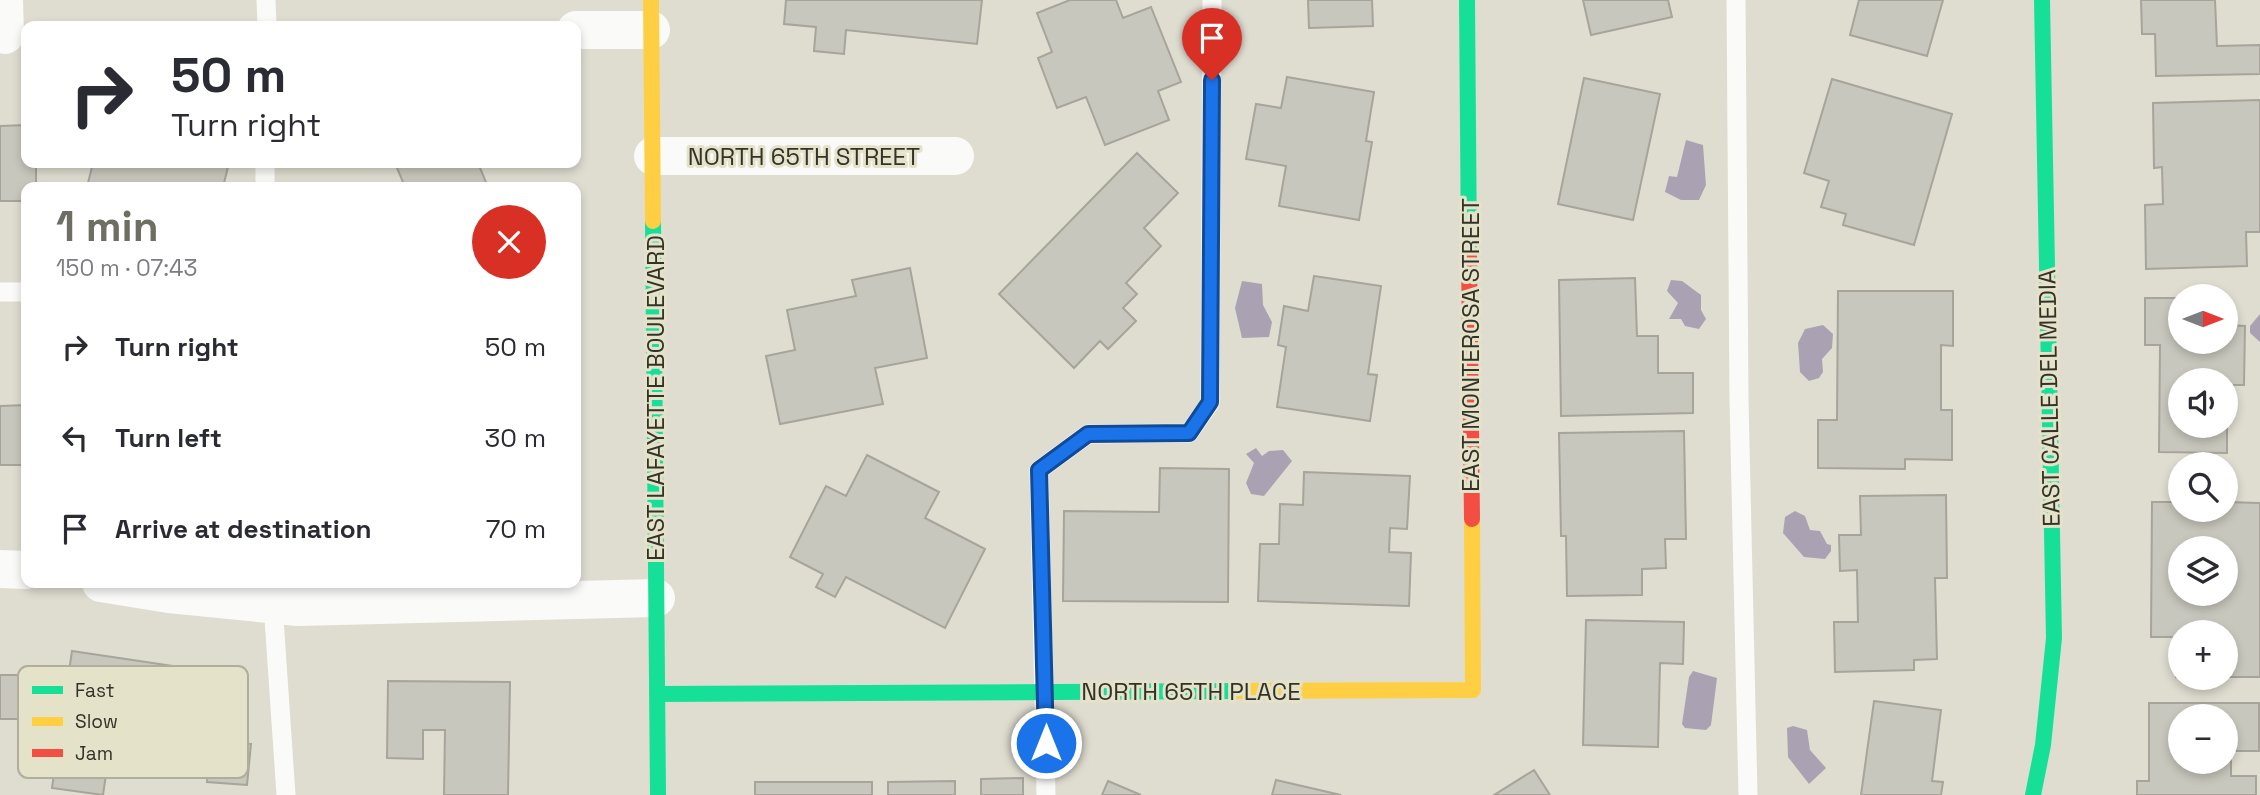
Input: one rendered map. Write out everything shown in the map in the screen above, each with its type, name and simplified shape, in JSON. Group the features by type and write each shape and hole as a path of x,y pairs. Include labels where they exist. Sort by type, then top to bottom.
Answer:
{"street":[{"name":"EAST MONTEROSA STREET","path":"1467,0 1473,690"},
{"name":"EAST CALLE DEL MEDIA","path":"2033,795 2043,745 2054,638 2042,0"},
{"path":"581,29 651,15"},
{"name":"EAST LAFAYETTE BOULEVARD","path":"651,15 658,795"},
{"name":"NORTH 65TH STREET","path":"653,156 955,156"},
{"path":"0,569 21,570"},
{"path":"132,588 169,594 270,594 299,607 656,598"},
{"name":"NORTH 65TH PLACE","path":"657,694 1473,690"}],"lane":[{"path":"266,0 267,21"},
{"path":"1046,795 1039,470 1088,434 1189,433 1210,402 1212,0"},
{"path":"1736,0 1739,400 1748,795"},
{"path":"0,292 21,292"},
{"path":"270,594 286,795"}],"shaded area":[{"path":"1686,140 1703,145 1706,185 1699,200 1681,200 1665,192 1669,176 1677,177"},
{"path":"1671,280 1682,281 1701,295 1701,310 1706,319 1699,329 1685,326 1681,319 1669,319 1678,303 1667,291"},
{"path":"1242,281 1262,284 1263,305 1272,322 1269,337 1242,338 1235,308"},
{"path":"2260,314 2260,342 2250,333 2250,326"},
{"path":"1823,325 1833,334 1832,348 1822,359 1823,372 1819,378 1809,381 1800,372 1798,343 1805,329"},
{"path":"1256,448 1262,456 1269,451 1283,450 1292,461 1264,496 1251,494 1246,483 1254,463 1246,454"},
{"path":"1795,511 1805,516 1810,530 1820,531 1827,544 1831,545 1831,551 1825,559 1804,557 1783,533 1785,517"},
{"path":"1693,671 1717,678 1711,725 1706,730 1685,728 1682,724 1689,677"},
{"path":"1793,726 1807,730 1810,750 1826,768 1809,784 1788,757 1787,728"}],"building":[{"path":"786,0 982,0 977,44 846,30 844,54 814,51 816,27 784,24"},
{"path":"1070,0 1116,0 1123,18 1151,7 1181,82 1158,91 1169,120 1105,145 1086,97 1057,108 1038,58 1052,52 1037,13"},
{"path":"1308,0 1372,0 1373,26 1309,28"},
{"path":"1583,0 1668,0 1672,17 1591,35"},
{"path":"1859,0 1943,0 1927,56 1850,35"},
{"path":"2141,0 2215,0 2217,46 2260,45 2260,74 2156,76 2155,34 2142,34"},
{"path":"1287,77 1374,92 1366,141 1372,142 1359,220 1279,206 1286,166 1246,159 1256,104 1281,108"},
{"path":"1584,78 1660,94 1633,220 1558,204"},
{"path":"1832,79 1952,114 1914,245 1843,225 1846,214 1821,207 1829,181 1804,173"},
{"path":"2260,100 2260,232 2246,232 2247,266 2146,269 2145,205 2163,204 2162,167 2154,168 2153,103"},
{"path":"21,125 21,168 36,168 36,182 21,182 21,201 0,201 0,126"},
{"path":"1137,153 1178,193 1144,228 1161,246 1126,283 1137,294 1123,308 1136,321 1108,349 1100,341 1074,368 999,294"},
{"path":"92,168 228,168 224,182 88,182"},
{"path":"397,168 480,168 486,182 403,182"},
{"path":"910,268 927,358 875,368 883,404 780,424 766,356 795,350 787,310 856,296 852,280"},
{"path":"1314,276 1381,286 1368,374 1377,375 1370,421 1277,407 1286,347 1278,345 1284,306 1308,311"},
{"path":"1635,278 1637,336 1658,336 1658,373 1693,373 1693,413 1561,416 1559,280"},
{"path":"1838,291 1953,291 1953,346 1941,345 1941,410 1952,410 1952,460 1905,459 1905,469 1818,468 1818,420 1837,420"},
{"path":"2145,298 2168,298 2168,354 2238,354 2238,326 2245,326 2244,385 2238,385 2238,368 2168,368 2168,438 2227,438 2227,452 2159,452 2160,345 2145,345"},
{"path":"21,405 21,465 0,465 0,406"},
{"path":"1684,431 1686,539 1665,539 1666,568 1642,569 1642,595 1567,596 1566,536 1561,536 1559,433"},
{"path":"867,455 939,492 925,518 985,549 945,628 846,577 835,597 816,587 823,574 790,557 826,486 846,496"},
{"path":"1160,468 1229,469 1228,602 1063,601 1064,511 1159,512"},
{"path":"1304,472 1410,476 1407,529 1390,528 1389,552 1411,553 1409,606 1258,601 1260,544 1279,544 1280,504 1303,505"},
{"path":"1946,495 1947,578 1935,578 1937,659 1914,660 1914,670 1835,672 1834,622 1858,622 1857,570 1840,571 1839,535 1861,535 1860,496"},
{"path":"2152,502 2168,502 2168,522 2238,522 2238,502 2260,503 2260,677 2238,677 2238,620 2168,620 2168,637 2151,637"},
{"path":"1586,620 1684,622 1683,664 1660,663 1658,747 1583,745"},
{"path":"72,651 173,666 70,666"},
{"path":"0,675 18,675 18,719 0,719"},
{"path":"388,681 510,682 508,795 444,795 445,730 423,730 423,759 387,758"},
{"path":"1874,701 1941,710 1932,781 1943,782 1941,795 1861,795"},
{"path":"2149,703 2259,703 2259,751 2238,751 2238,704 2168,704 2168,774 2256,776 2256,795 2137,795 2137,781 2149,781"},
{"path":"248,744 251,744 248,775"},
{"path":"1534,770 1550,795 1494,795"},
{"path":"53,778 106,778 103,795 52,788"},
{"path":"207,778 248,778 247,785 207,782"},
{"path":"1023,778 1023,795 981,795 981,779"},
{"path":"1276,780 1341,795 1272,795"},
{"path":"955,781 955,795 888,795 888,782"},
{"path":"1108,781 1141,795 1102,795"},
{"path":"755,782 872,782 872,795 755,795"}],"traffic: fast":[{"path":"1467,0 1469,254"},
{"path":"2033,795 2043,745 2054,638 2042,0"},
{"path":"653,221 658,795"},
{"path":"657,694 1236,691"}],"traffic: slow":[{"path":"651,0 653,221"},
{"path":"1236,691 1473,690 1472,519"}],"traffic: jam":[{"path":"1469,254 1472,519"}],"route":[{"path":"1046,743 1039,470 1088,434 1189,433 1210,402 1212,80"}]}
